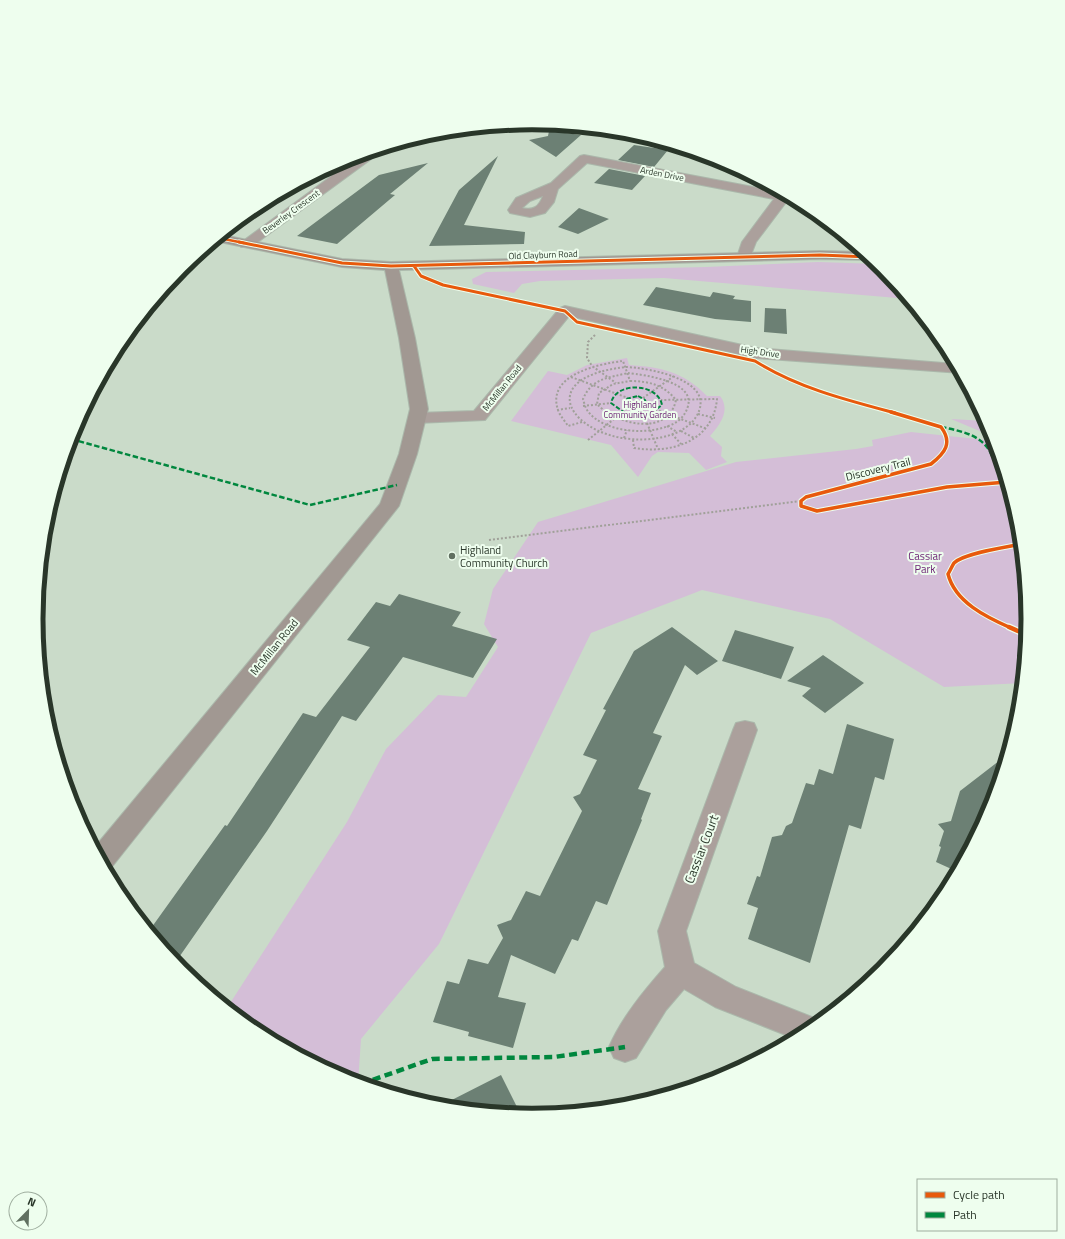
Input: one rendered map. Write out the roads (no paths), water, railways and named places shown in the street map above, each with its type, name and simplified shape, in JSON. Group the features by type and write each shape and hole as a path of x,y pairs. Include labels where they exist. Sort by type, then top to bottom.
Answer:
{"main road":[{"name":"Old Clayburn Road","path":"225,239 342,263 392,266 744,257 861,257"},
{"name":"McMillan Road","path":"104,856 389,506 408,454 418,409 407,338 392,266"}],"street":[{"name":"Arden Drive","path":"552,188 584,159 771,193"},
{"name":"Beverley Crescent","path":"246,244 359,162"},
{"path":"744,257 750,242 781,199"},
{"name":"McMillan Road","path":"416,418 479,416 564,312"},
{"name":"High Drive","path":"564,312 756,353 952,368"},
{"name":"Cassiar Court","path":"681,971 672,931 683,897 745,730"},
{"path":"625,1047 654,1000 681,971 726,997 804,1027"}],"place":[{"name":"Highland Community Church","path":"452,556"}],"park label":[{"name":"Highland Community Garden","path":"640,410"},
{"name":"Cassiar Park","path":"925,562"}]}
